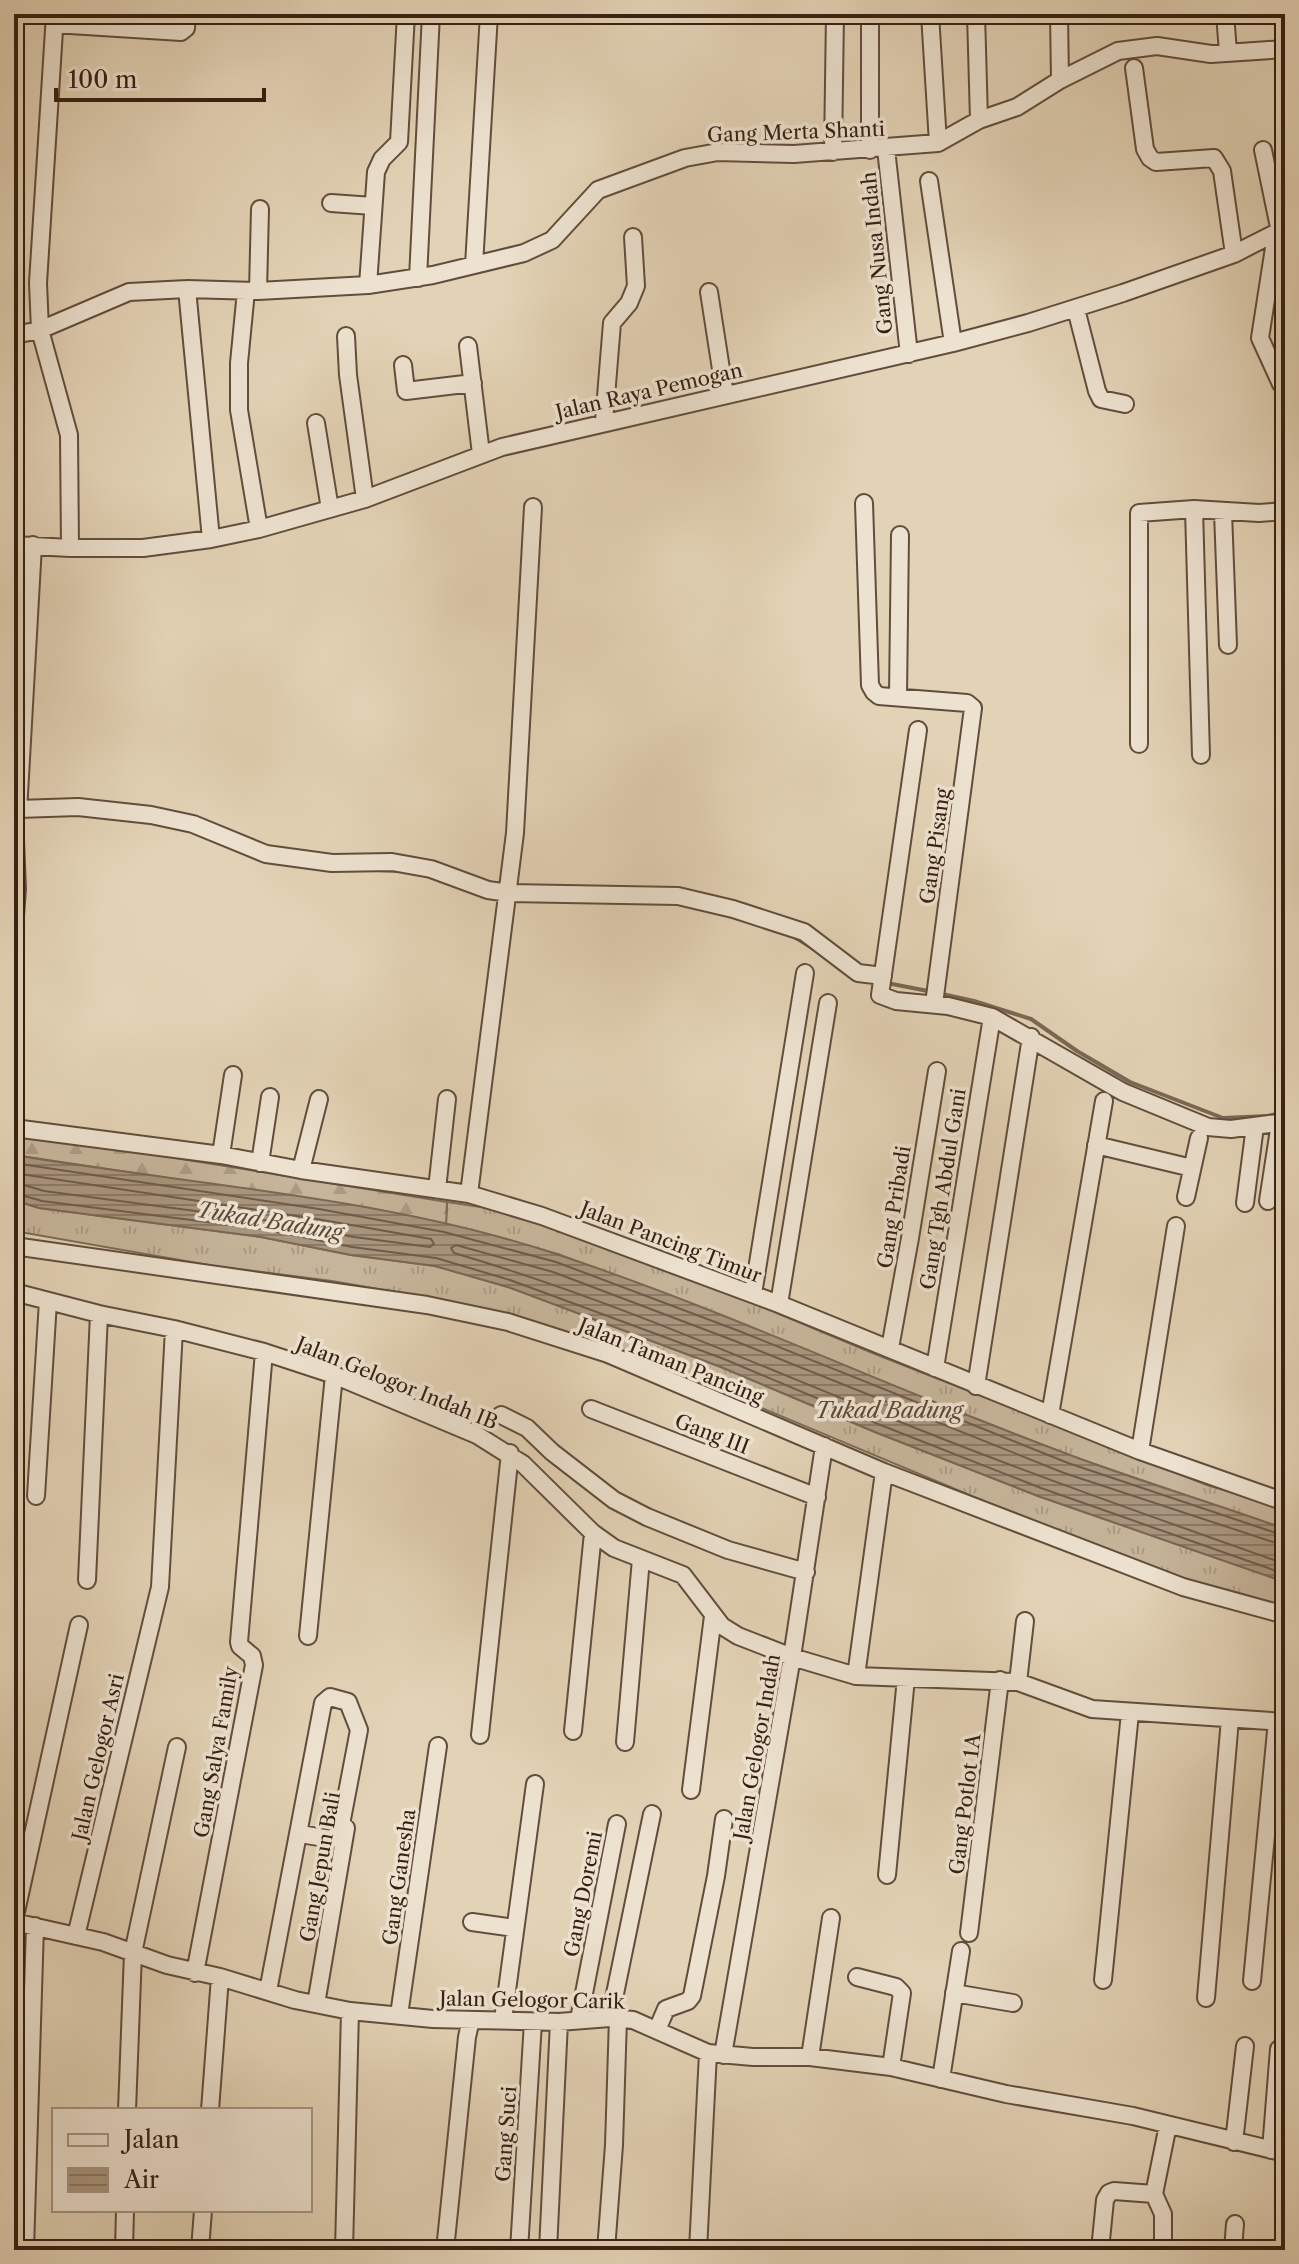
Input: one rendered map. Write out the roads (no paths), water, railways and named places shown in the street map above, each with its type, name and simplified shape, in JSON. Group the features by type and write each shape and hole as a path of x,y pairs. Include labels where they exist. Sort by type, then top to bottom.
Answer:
{"street":[{"path":"70,548 69,435 40,330 38,283 54,19 181,32 186,28 187,14"},
{"path":"368,285 376,172 382,159 399,142 406,14"},
{"path":"418,278 431,14"},
{"path":"474,265 489,14"},
{"path":"833,152 835,14"},
{"name":"Gang Nusa Indah","path":"870,14 882,154 909,354"},
{"path":"930,14 938,143"},
{"path":"976,14 979,120"},
{"path":"1059,14 1060,80"},
{"path":"1225,14 1228,52"},
{"name":"Gang Merta Shanti","path":"14,335 40,330 129,292 249,296 368,285 418,278 535,250 552,240 598,190 685,158 718,152 882,154 938,143 979,120 1017,107 1101,58 1137,48 1157,46 1211,54 1285,49"},
{"path":"1134,68 1145,149 1150,158 1156,162 1214,158 1222,171 1234,254"},
{"path":"1263,150 1280,232 1260,338 1284,388"},
{"path":"929,181 953,343"},
{"path":"331,203 373,206"},
{"path":"259,529 239,410 239,363 260,209"},
{"name":"Jalan Raya Pemogan","path":"14,545 131,549 211,539 259,529 365,499 481,454 604,421 909,354 1076,309 1234,254 1280,232"},
{"path":"604,421 612,323 633,296 636,286 633,237"},
{"path":"709,292 725,395"},
{"path":"187,296 211,539"},
{"path":"1076,309 1101,399 1125,404"},
{"path":"346,336 348,375 365,499"},
{"path":"468,346 481,454"},
{"path":"403,365 406,391 473,383"},
{"path":"316,423 330,509"},
{"path":"864,503 870,685 879,696 898,696 900,535"},
{"path":"469,1194 518,787 533,507"},
{"path":"1194,509 1201,755"},
{"path":"1139,744 1139,515 1142,511 1194,509 1285,511"},
{"path":"1223,512 1228,645"},
{"path":"14,930 17,889 14,816 18,809 33,545"},
{"name":"Gang Pisang","path":"898,696 967,703 973,708 935,997"},
{"path":"918,730 882,983 883,998 896,1001 935,997 992,1017 1123,1092 1208,1127 1231,1129 1283,1122 1268,1201"},
{"path":"18,809 78,807 151,815 193,824 266,854 332,863 392,862 431,869 507,898 678,896 733,909 804,932 858,973 882,983"},
{"path":"753,1294 805,973"},
{"path":"779,1304 828,1003"},
{"name":"Gang Tgh Abdul Gani","path":"935,1368 992,1017"},
{"path":"976,1386 1031,1037"},
{"name":"Gang Pribadi","path":"890,1348 937,1071"},
{"path":"221,1155 233,1075"},
{"path":"260,1163 270,1097"},
{"path":"301,1170 319,1099"},
{"path":"437,1189 447,1099"},
{"path":"1050,1415 1104,1101"},
{"path":"1245,1203 1255,1126"},
{"name":"Jalan Pancing Timur","path":"14,1128 221,1155 469,1194 542,1216 753,1294 1140,1451 1285,1502"},
{"path":"1186,1197 1199,1138"},
{"path":"1096,1145 1192,1168"},
{"path":"1140,1451 1176,1226"},
{"name":"Jalan Taman Pancing","path":"14,1246 427,1305 508,1322 608,1354 884,1472 1183,1587 1285,1615"},
{"name":"Jalan Gelogor Indah IB","path":"14,1292 264,1352 334,1375 477,1435 510,1453 593,1533 614,1548 683,1575 722,1626 738,1636 792,1657 856,1676 1018,1682 1079,1705 1130,1713 1281,1722"},
{"path":"36,1496 48,1301"},
{"path":"87,1580 99,1314"},
{"name":"Jalan Gelogor Asri","path":"76,1936 160,1587 174,1329"},
{"name":"Gang Salya Family","path":"195,1973 254,1665 252,1656 239,1642 264,1352"},
{"path":"308,1636 334,1375"},
{"name":"Gang III","path":"591,1409 817,1497"},
{"path":"501,1415 527,1428 552,1452 614,1500 647,1517 728,1550 806,1572"},
{"name":"Jalan Gelogor Indah","path":"698,2250 716,2054 792,1657 824,1446"},
{"path":"480,1735 510,1453"},
{"path":"856,1676 884,1472"},
{"path":"573,1731 593,1533"},
{"path":"625,1742 641,1559"},
{"path":"691,1790 713,1616"},
{"path":"1018,1682 1025,1621"},
{"path":"14,1921 79,1625"},
{"path":"887,1875 906,1678"},
{"name":"Gang Potlot 1A","path":"969,1933 1000,1680"},
{"path":"268,1991 323,1703 330,1697 348,1702 359,1730 339,1835 331,1839 300,1834"},
{"path":"1103,1980 1130,1713"},
{"path":"1206,1998 1230,1719"},
{"path":"1252,1981 1281,1722"},
{"name":"Gang Jepun Bali","path":"316,2004 364,1737"},
{"name":"Gang Ganesha","path":"399,2015 438,1746"},
{"path":"127,2108 133,1953 177,1747"},
{"path":"503,2020 535,1784"},
{"path":"606,2250 614,2145 614,2018 652,1814"},
{"path":"657,2030 666,2009 688,2001 692,1996 724,1819"},
{"name":"Gang Doremi","path":"579,2019 617,1824"},
{"path":"810,2057 831,1918"},
{"name":"Jalan Gelogor Carik","path":"14,1921 76,1936 195,1973 350,2011 533,2022 633,2020 716,2054 810,2057 891,2067 1006,2094 1133,2116 1278,2151"},
{"path":"472,1922 514,1928"},
{"path":"25,2250 35,1926"},
{"path":"941,2079 961,1951"},
{"path":"210,2108 220,1977"},
{"path":"857,1977 896,1987 902,1993 891,2067"},
{"path":"954,1993 1013,2003"},
{"path":"344,2250 350,2011"},
{"path":"445,2250 471,2020"},
{"name":"Gang Suci","path":"519,2250 533,2022"},
{"path":"548,2250 559,2022"},
{"path":"1234,2142 1245,2046"},
{"path":"1278,2151 1279,2049"},
{"path":"1163,2250 1163,2214 1154,2194 1168,2125"},
{"path":"1100,2250 1105,2200 1109,2193 1154,2194"},
{"path":"124,2250 125,2212"},
{"path":"200,2250 203,2212"},
{"path":"1233,2250 1235,2224"}],"water":[{"name":"Tukad Badung","path":"14,1155 358,1206 494,1235 559,1255 752,1327 1070,1455 1285,1529 1285,1582 1038,1496 721,1367 508,1287 435,1266 351,1255 261,1237 39,1208 14,1200"}],"waterway":[{"path":"377,870 400,871"},
{"path":"791,935 814,949"},
{"path":"887,983 933,992"},
{"path":"942,994 1031,1019 1130,1082 1223,1118 1285,1112"}]}
